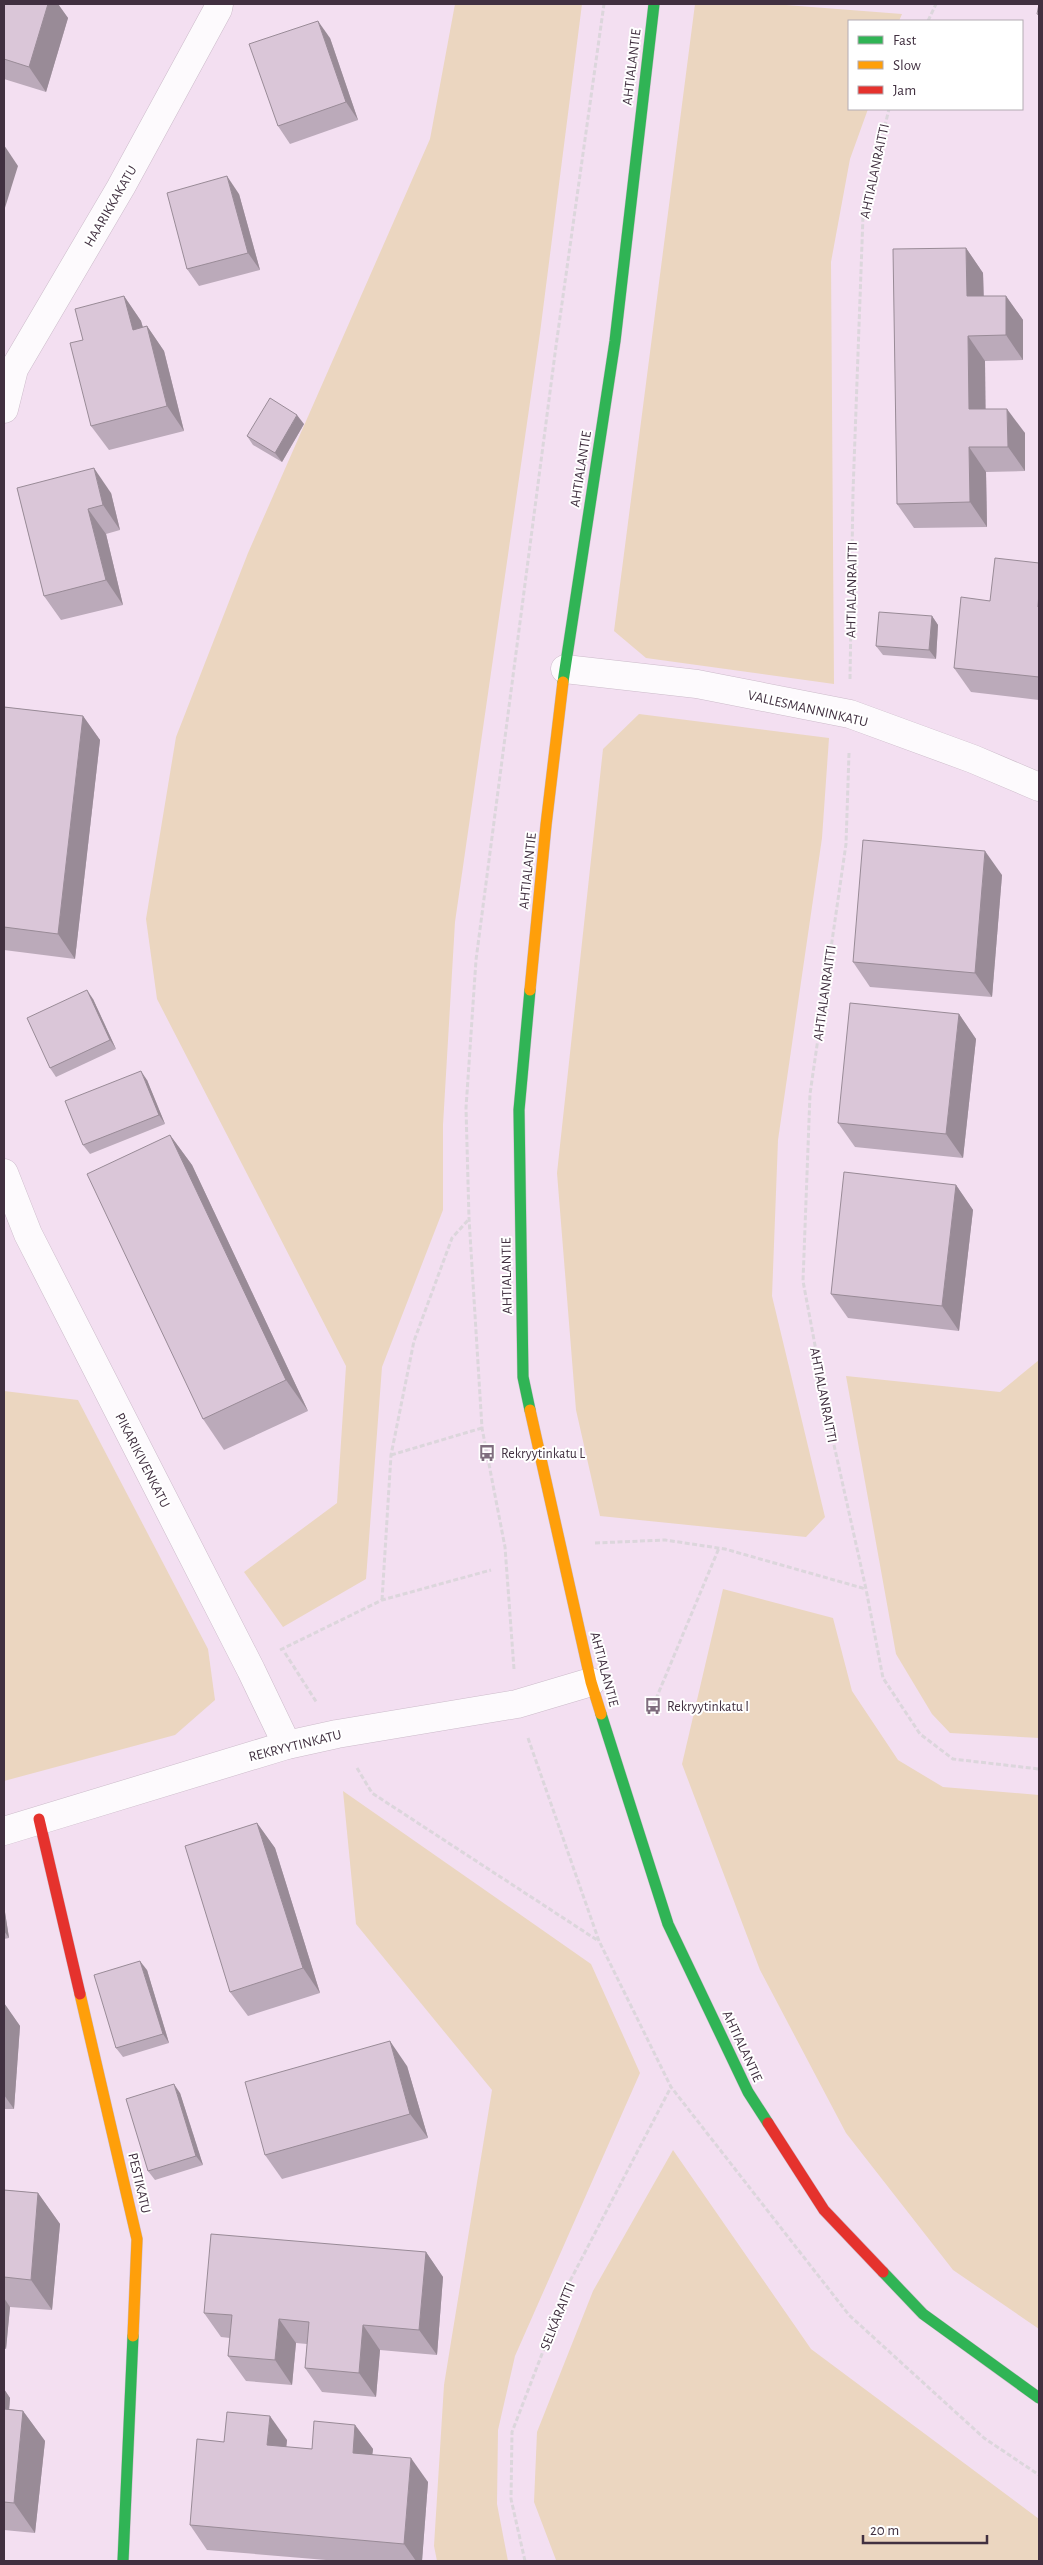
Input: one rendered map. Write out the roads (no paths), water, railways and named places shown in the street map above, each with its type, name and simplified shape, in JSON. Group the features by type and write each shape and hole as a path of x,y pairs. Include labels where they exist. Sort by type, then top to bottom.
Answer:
{"main road":[{"name":"AHTIALANTIE","path":"654,4 615,341 566,669 546,824 519,1110 523,1377 591,1682 668,1924 748,2092 824,2210 916,2307 1039,2398"},
{"name":"PESTIKATU","path":"39,1819 137,2239 122,2561"}],"street":[{"name":"HAARIKKAKATU","path":"4,409 14,369 122,187 218,10 219,4"},
{"name":"VALLESMANNINKATU","path":"566,669 697,684 850,714 974,759 1039,787"},
{"name":"PIKARIKIVENKATU","path":"4,1173 28,1234 247,1661 287,1745"},
{"name":"REKRYYTINKATU","path":"4,1831 287,1745 337,1734 517,1704 591,1682"}],"place":[{"name":"Rekryytinkatu L","path":"487,1453"},
{"name":"Rekryytinkatu I","path":"653,1706"}]}
